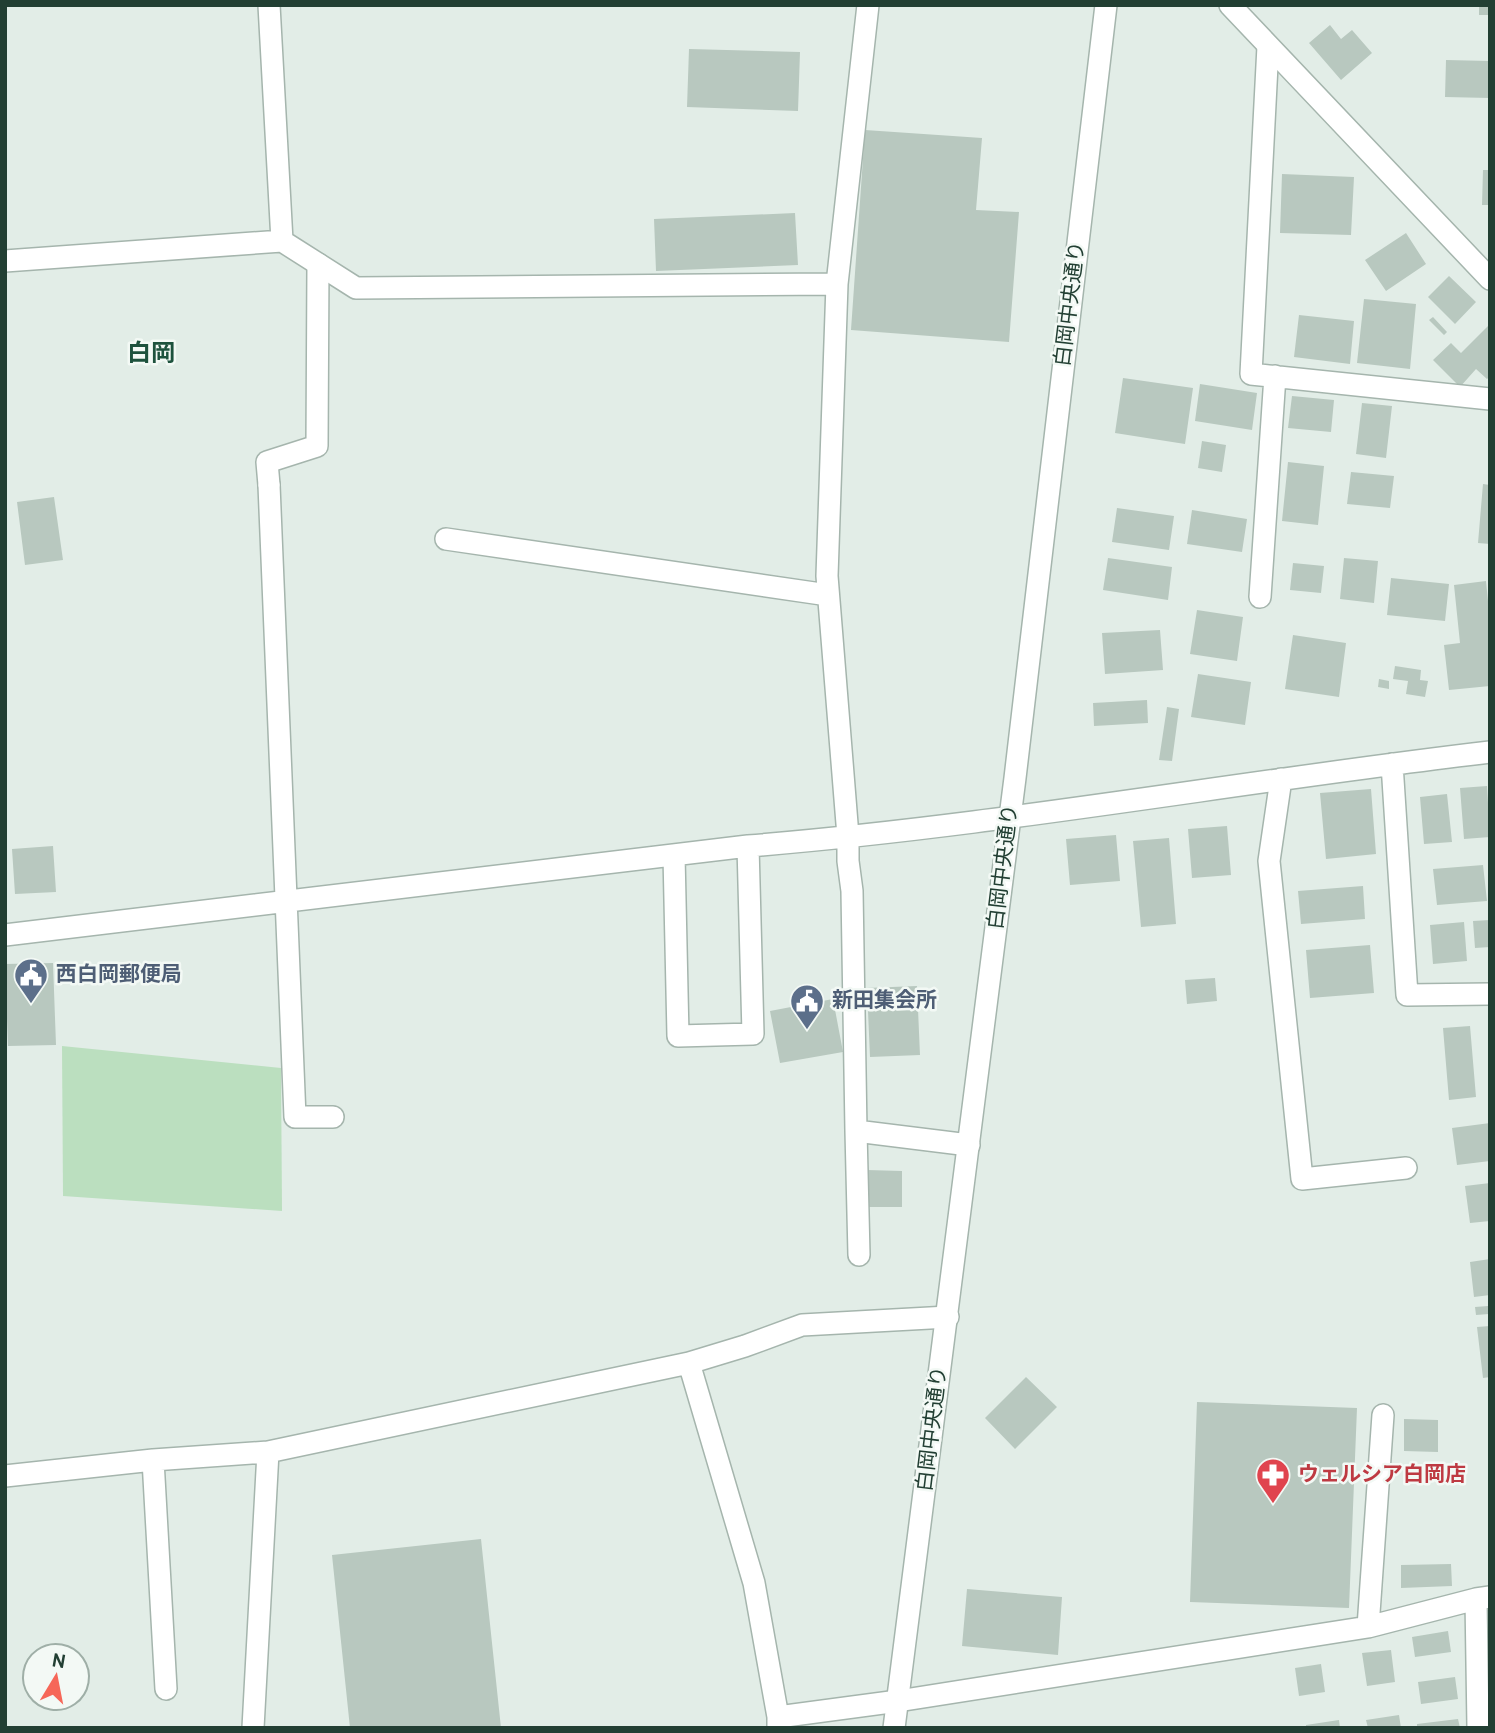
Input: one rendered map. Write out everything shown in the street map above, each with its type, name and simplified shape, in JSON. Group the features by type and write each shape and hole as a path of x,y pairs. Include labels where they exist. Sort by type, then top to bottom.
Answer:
{"street":[{"path":"268,5 282,241"},
{"path":"859,1255 852,891 827,576 837,285 868,5"},
{"name":"白岡中央通り","path":"894,1728 1010,816 1106,5"},
{"path":"1230,5 1490,279"},
{"path":"1268,46 1251,374 1490,398"},
{"path":"5,261 282,241 356,288 837,285"},
{"path":"318,264 317,446 267,462 295,1117 333,1117"},
{"path":"1259,597 1275,376"},
{"path":"446,539 828,594"},
{"path":"5,935 848,836 1490,752"},
{"path":"1392,764 1407,995 1490,993"},
{"path":"1281,779 1269,861 1302,1179 1406,1168"},
{"path":"674,855 678,1036 753,1034 748,846"},
{"path":"856,1131 969,1145"},
{"path":"5,1476 153,1460 268,1452 689,1363 802,1325 948,1317"},
{"path":"689,1363 754,1583 778,1722 1368,1627 1483,1598 1478,1728"},
{"path":"1368,1627 1383,1415"},
{"path":"253,1728 268,1452"},
{"path":"153,1460 166,1689"}],"green space":[{"path":"62,1046 281,1068 282,1211 63,1196"}],"building":[{"path":"1479,5 1490,5 1490,15 1479,15"},
{"path":"1330,25 1341,39 1352,30 1372,53 1341,80 1309,43"},
{"path":"689,49 800,52 798,111 687,107"},
{"path":"1446,60 1490,61 1490,98 1445,97"},
{"path":"865,130 982,138 976,210 1019,212 1009,342 851,330"},
{"path":"1483,170 1490,170 1490,205 1482,205"},
{"path":"1282,174 1354,177 1351,235 1280,233"},
{"path":"795,213 798,265 656,271 654,219"},
{"path":"1406,233 1426,264 1386,291 1365,260"},
{"path":"1449,276 1476,302 1455,324 1428,297"},
{"path":"1364,299 1416,304 1410,369 1357,363"},
{"path":"1299,315 1354,321 1350,364 1294,357"},
{"path":"1433,317 1447,332 1444,335 1429,320"},
{"path":"1490,324 1490,376 1487,379 1476,369 1460,387 1433,360 1451,343 1461,353"},
{"path":"1123,378 1193,388 1185,444 1115,433"},
{"path":"1200,384 1257,393 1252,430 1195,421"},
{"path":"1292,396 1334,400 1331,432 1288,428"},
{"path":"1362,403 1392,406 1386,458 1356,454"},
{"path":"1202,441 1226,445 1222,472 1198,468"},
{"path":"1288,462 1324,466 1318,525 1282,521"},
{"path":"1351,472 1394,476 1390,508 1347,504"},
{"path":"1483,484 1490,485 1490,544 1478,543"},
{"path":"54,497 63,560 25,565 17,502"},
{"path":"1117,508 1174,516 1169,550 1112,542"},
{"path":"1192,510 1247,519 1242,552 1187,544"},
{"path":"1108,558 1172,567 1168,600 1103,590"},
{"path":"1344,558 1378,561 1374,603 1340,599"},
{"path":"1293,563 1324,566 1321,593 1290,590"},
{"path":"1391,578 1449,584 1445,621 1387,615"},
{"path":"1486,581 1490,621 1490,686 1449,690 1444,645 1460,643 1454,585"},
{"path":"1197,610 1243,617 1237,661 1190,654"},
{"path":"1160,630 1163,670 1105,674 1102,633"},
{"path":"1293,635 1346,643 1339,697 1285,689"},
{"path":"1395,666 1421,670 1420,680 1428,681 1425,697 1406,694 1408,681 1393,679"},
{"path":"1198,674 1251,682 1245,725 1191,717"},
{"path":"1379,679 1389,681 1389,689 1378,687"},
{"path":"1147,700 1148,723 1094,726 1093,703"},
{"path":"1167,707 1179,709 1172,761 1159,760"},
{"path":"1487,786 1490,837 1464,839 1460,788"},
{"path":"1371,789 1376,854 1326,859 1320,793"},
{"path":"1447,794 1452,842 1424,844 1420,797"},
{"path":"1227,826 1231,875 1192,878 1188,829"},
{"path":"1116,835 1120,881 1070,885 1066,839"},
{"path":"1169,838 1176,924 1141,927 1133,841"},
{"path":"53,846 56,892 15,894 12,849"},
{"path":"1483,865 1487,901 1437,905 1433,869"},
{"path":"1363,886 1365,919 1301,924 1298,891"},
{"path":"1490,920 1490,947 1475,948 1473,921"},
{"path":"1464,922 1467,961 1433,964 1430,925"},
{"path":"1370,945 1374,993 1310,998 1306,950"},
{"name":"西白岡郵便局","path":"53,963 56,1045 8,1046 5,964"},
{"path":"1215,978 1217,1001 1187,1004 1185,980"},
{"path":"917,986 920,1055 870,1057 867,988"},
{"path":"833,999 843,1052 780,1063 770,1011"},
{"path":"1470,1026 1476,1097 1449,1100 1443,1028"},
{"path":"1490,1123 1490,1161 1457,1165 1452,1128"},
{"path":"867,1170 902,1171 902,1207 866,1207"},
{"path":"1490,1183 1490,1221 1470,1223 1465,1186"},
{"path":"1490,1259 1490,1295 1474,1297 1470,1262"},
{"path":"1488,1306 1489,1314 1476,1315 1475,1307"},
{"path":"1490,1326 1490,1377 1483,1378 1477,1327"},
{"path":"1026,1377 1057,1407 1015,1449 985,1418"},
{"name":"ウェルシア白岡店","path":"1197,1402 1357,1408 1349,1608 1190,1602"},
{"path":"1404,1419 1438,1420 1438,1452 1404,1451"},
{"path":"481,1539 501,1728 350,1728 332,1555"},
{"path":"1451,1564 1452,1586 1401,1588 1401,1565"},
{"path":"967,1589 1062,1597 1058,1655 962,1646"},
{"path":"1448,1631 1451,1652 1415,1657 1412,1637"},
{"path":"1391,1650 1395,1682 1367,1686 1362,1653"},
{"path":"1321,1664 1325,1692 1299,1696 1295,1668"},
{"path":"1455,1677 1458,1699 1421,1704 1418,1682"},
{"path":"1399,1715 1401,1728 1368,1728 1366,1720"},
{"path":"1458,1719 1460,1728 1417,1728 1417,1724"},
{"path":"1339,1720 1340,1728 1306,1728 1306,1725"}],"place":[{"name":"西白岡郵便局","path":"31,1005"},
{"name":"新田集会所","path":"807,1031"},
{"name":"ウェルシア白岡店","path":"1273,1505"}],"district":[{"name":"白岡","path":"151,355"}]}
